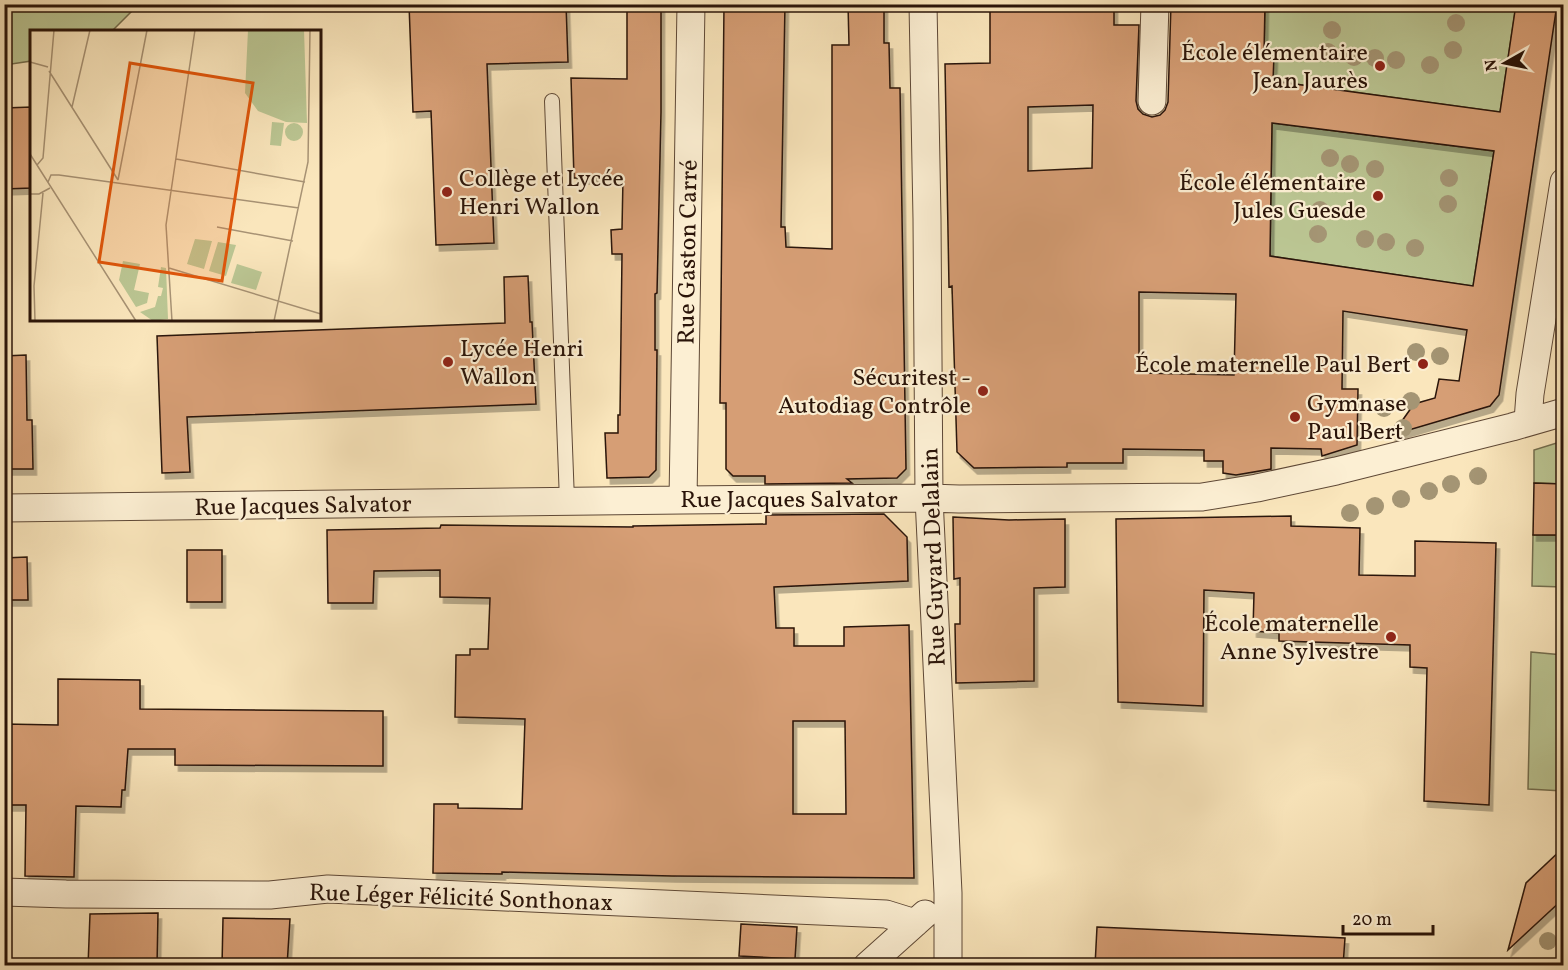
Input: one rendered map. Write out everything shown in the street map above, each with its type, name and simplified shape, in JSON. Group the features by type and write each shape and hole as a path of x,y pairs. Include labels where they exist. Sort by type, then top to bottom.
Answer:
{"street":[{"name":"Rue Gaston Carré","path":"682,500 691,4"},
{"name":"Rue Guyard Delalain","path":"923,4 929,498 948,893 948,966"},
{"path":"1152,101 1155,4"},
{"path":"1528,421 1530,394 1563,182"},
{"name":"Rue Jacques Salvator","path":"4,508 567,501 1202,497 1336,471 1563,412"},
{"name":"Rue Léger Félicité Sonthonax","path":"4,892 270,895 328,889 886,914 915,923"},
{"path":"867,966 948,893"}],"lane":[{"path":"552,101 567,501"}],"green space":[{"path":"5,4 138,5 113,30 30,30 30,61 5,65"},
{"name":"École élémentaire Jean Jaurès","path":"1265,5 1516,5 1500,112 1273,81 1264,54"},
{"path":"1272,123 1494,151 1473,286 1270,256"},
{"path":"1563,441 1563,484 1534,483 1534,450"},
{"path":"1533,535 1563,535 1563,587 1532,586"},
{"path":"1531,652 1563,655 1563,791 1528,789"}],"building":[{"path":"409,4 566,4 568,62 487,64 494,243 436,245 431,111 413,112"},
{"path":"631,4 661,4 661,112 657,293 655,294 656,470 649,477 607,478 605,433 618,433 618,415 620,415 622,254 612,254 611,230 622,229 623,178 574,178 571,78 627,79 627,11 631,11"},
{"path":"724,4 785,4 781,227 785,227 786,247 832,249 832,45 849,45 848,4 884,4 884,43 889,43 890,88 900,88 906,469 897,478 847,479 852,483 765,484 765,476 733,476 726,469 726,403 720,403"},
{"path":"990,4 1114,4 1114,25 1139,25 1136,101 1138,109 1143,114 1152,117 1160,115 1168,102 1171,4 1265,4 1264,54 1274,55 1273,81 1500,112 1516,4 1557,4 1499,395 1490,406 1392,435 1414,404 1435,398 1439,379 1459,381 1467,330 1343,311 1342,389 1358,389 1357,445 1322,456 1321,449 1271,448 1271,469 1236,475 1223,473 1223,461 1204,461 1204,450 1123,449 1123,463 1067,463 1067,467 974,468 957,452 952,286 949,287 945,64 990,63","holes":["1093,105 1092,168 1028,171 1028,107","1272,123 1494,151 1473,286 1270,256","1139,292 1236,294 1234,375 1139,373"]},
{"path":"30,107 30,188 4,189 4,108"},
{"path":"528,276 536,404 187,417 190,472 162,473 157,336 505,323 504,277"},
{"path":"26,355 27,420 32,420 33,469 4,469 4,356"},
{"path":"1534,483 1563,484 1563,535 1533,535"},
{"path":"884,514 907,537 908,581 774,587 776,628 794,628 794,646 844,646 844,627 909,625 914,878 433,873 434,804 458,804 458,808 522,809 525,719 455,717 456,655 470,655 470,649 488,649 490,598 440,597 440,570 374,571 373,603 328,603 327,530 440,528 441,525 633,527 766,524 766,515","holes":["793,721 845,721 846,814 793,814"]},
{"path":"1291,516 1291,526 1360,528 1359,575 1415,576 1415,541 1496,543 1489,805 1424,801 1427,668 1410,667 1410,645 1279,641 1279,633 1253,631 1254,593 1204,590 1203,706 1118,702 1116,519"},
{"path":"953,517 1009,520 1065,519 1065,587 1034,588 1034,681 956,683 955,624 960,624 960,578 954,579"},
{"path":"187,550 222,550 222,602 187,602"},
{"path":"27,557 28,600 4,600 4,558"},
{"path":"58,679 140,680 140,709 383,711 383,766 175,765 175,749 128,749 125,790 122,790 121,807 76,806 74,877 25,876 26,805 4,805 4,724 58,725"},
{"path":"1563,848 1563,899 1508,950 1526,883"},
{"path":"158,913 157,966 88,966 90,914"},
{"path":"223,918 290,919 287,966 222,966"},
{"path":"741,924 797,927 795,959 739,956"},
{"path":"1097,927 1345,938 1343,966 1095,966"}],"place":[{"name":"École élémentaire Jean Jaurès","path":"1380,66"},
{"name":"Collège et Lycée Henri Wallon","path":"447,192"},
{"name":"École élémentaire Jules Guesde","path":"1378,196"},
{"name":"Lycée Henri Wallon","path":"448,362"},
{"name":"École maternelle Paul Bert","path":"1423,364"},
{"name":"Sécuritest - Autodiag Contrôle","path":"983,391"},
{"name":"Gymnase Paul Bert","path":"1295,417"},
{"name":"École maternelle Anne Sylvestre","path":"1391,637"}]}
